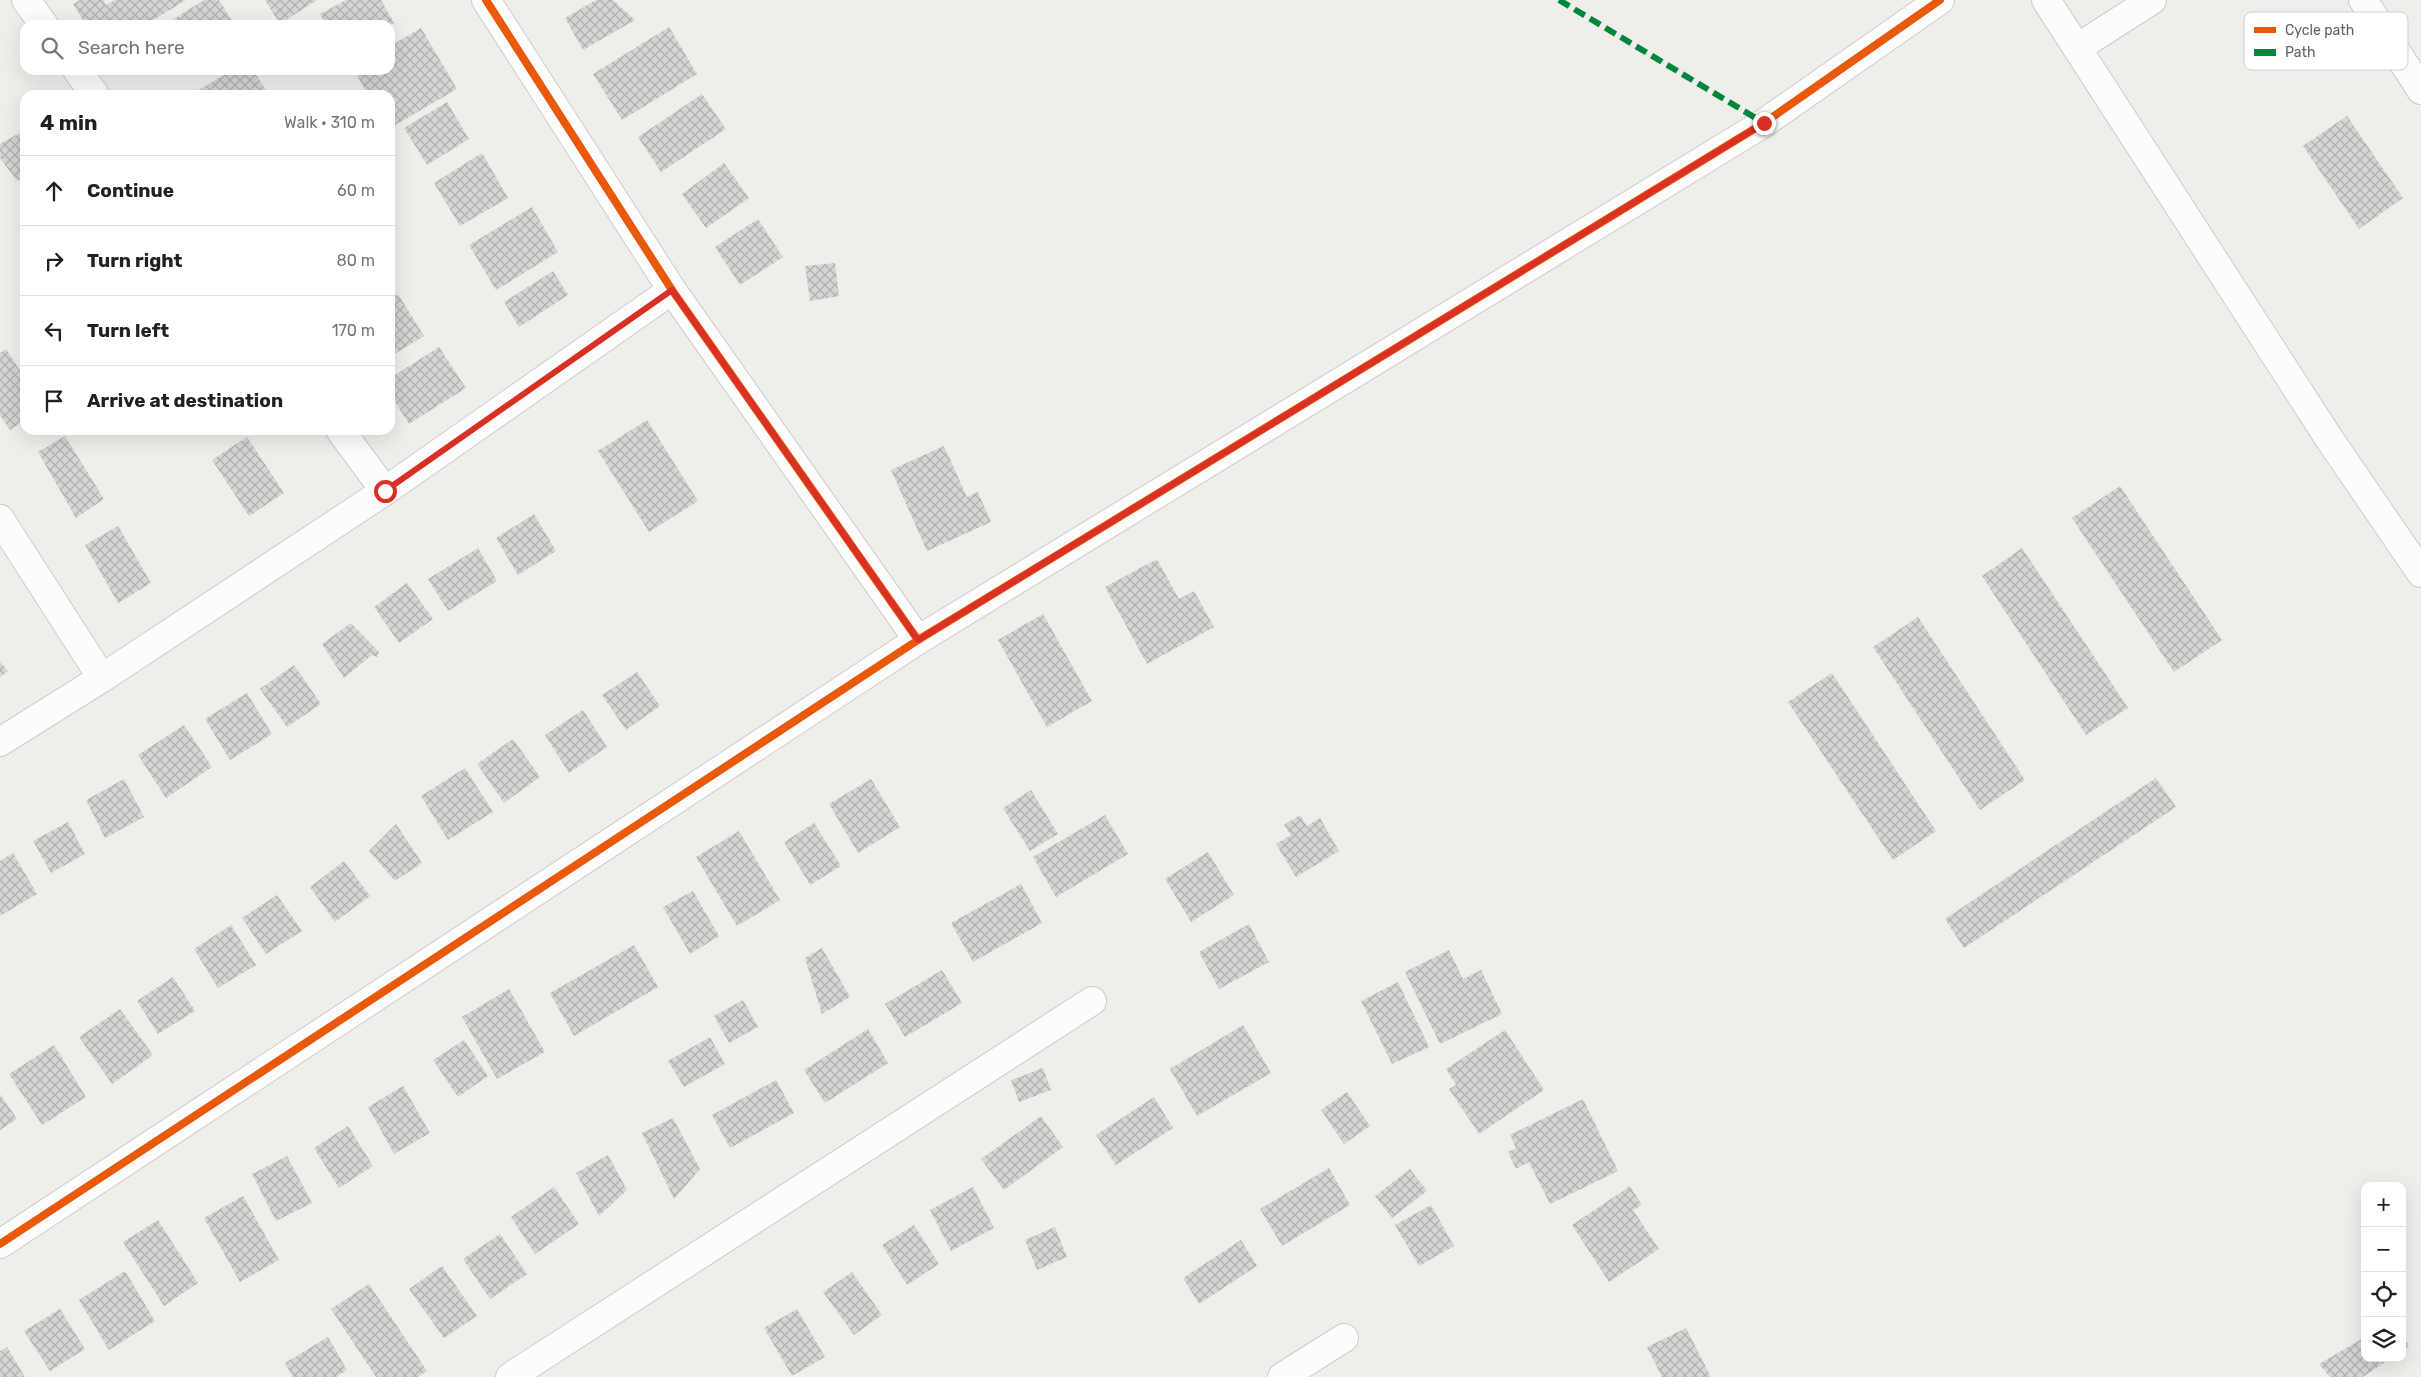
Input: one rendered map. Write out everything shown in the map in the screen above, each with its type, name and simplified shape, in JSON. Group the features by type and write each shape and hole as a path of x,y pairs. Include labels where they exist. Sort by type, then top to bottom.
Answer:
{"street":[{"path":"26,0 40,20"},
{"path":"486,0 672,290 918,640"},
{"path":"0,1244 918,640 1764,123 1940,0"},
{"path":"2046,0 2330,440 2421,573"},
{"path":"2077,48 2152,0"},
{"path":"2363,0 2371,12"},
{"path":"2408,70 2421,90"},
{"path":"81,75 91,90"},
{"path":"0,742 102,678 385,491 672,290"},
{"path":"344,435 385,491"},
{"path":"0,519 102,678"},
{"path":"510,1377 1092,1001"},
{"path":"1282,1377 1344,1338"}],"building":[{"path":"80,0 103,0 106,5 115,0 186,0 153,20 83,20 73,4"},
{"path":"204,0 219,0 232,20 172,20"},
{"path":"265,0 317,0 286,20 278,20"},
{"path":"346,0 381,0 392,20 323,20 320,14"},
{"path":"596,0 613,0 635,20 583,50 565,18"},
{"path":"669,27 697,74 622,120 593,74"},
{"path":"421,28 457,89 395,125 395,90 365,90 357,75 395,75 395,43"},
{"path":"224,75 256,75 266,90 199,90"},
{"path":"702,94 726,129 661,172 638,137"},
{"path":"447,102 469,139 427,165 404,128"},
{"path":"2347,116 2403,198 2359,229 2303,146"},
{"path":"20,133 20,179 17,181 0,158 0,144"},
{"path":"482,153 508,198 460,226 434,183"},
{"path":"724,163 749,198 706,228 682,194"},
{"path":"532,207 558,252 496,290 469,245"},
{"path":"758,219 783,257 740,285 715,247"},
{"path":"835,263 839,296 810,301 805,266"},
{"path":"553,271 568,295 519,327 504,302"},
{"path":"398,294 424,336 395,354 395,296"},
{"path":"439,347 466,388 409,424 395,402 395,375"},
{"path":"6,349 20,370 20,423 10,430 0,415 0,353"},
{"path":"647,420 698,501 649,532 598,451"},
{"path":"65,436 104,499 76,518 38,452"},
{"path":"247,437 284,493 249,516 212,460"},
{"path":"944,446 967,497 978,492 991,522 927,551 891,470"},
{"path":"2120,486 2222,640 2174,672 2072,518"},
{"path":"534,514 556,551 518,575 496,538"},
{"path":"118,526 151,583 118,603 85,545"},
{"path":"478,548 497,581 448,611 428,579"},
{"path":"2022,548 2128,708 2086,735 1982,576"},
{"path":"1157,559 1179,599 1194,591 1214,627 1147,664 1105,587"},
{"path":"407,583 433,619 399,643 374,607"},
{"path":"1043,614 1092,701 1047,727 998,640"},
{"path":"1918,617 2025,780 1980,810 1873,647"},
{"path":"351,623 379,652 377,657 372,655 344,678 322,644"},
{"path":"0,662 8,671 0,677"},
{"path":"294,665 321,704 287,727 260,689"},
{"path":"637,672 660,706 626,730 602,695"},
{"path":"1832,673 1936,831 1893,860 1788,702"},
{"path":"247,693 272,734 230,760 205,719"},
{"path":"583,710 607,747 569,773 545,735"},
{"path":"184,725 212,767 166,798 138,755"},
{"path":"513,739 540,777 504,803 477,764"},
{"path":"465,768 493,812 448,840 421,796"},
{"path":"2156,778 2176,807 1964,948 1945,919"},
{"path":"124,779 144,817 105,838 86,800"},
{"path":"871,779 900,827 858,853 829,804"},
{"path":"1031,790 1058,834 1030,851 1003,808"},
{"path":"1105,815 1128,854 1056,897 1033,857"},
{"path":"1300,815 1307,826 1320,818 1339,851 1296,877 1276,844 1291,835 1284,825"},
{"path":"68,822 85,854 51,873 33,841"},
{"path":"814,823 841,866 810,885 784,842"},
{"path":"396,824 422,863 395,881 369,851"},
{"path":"739,831 780,900 737,926 696,857"},
{"path":"1208,852 1234,895 1191,922 1165,879"},
{"path":"13,853 37,894 0,916 0,861"},
{"path":"344,861 370,896 335,922 310,887"},
{"path":"1021,884 1042,923 973,962 951,923"},
{"path":"693,891 719,936 690,954 663,907"},
{"path":"277,895 302,931 266,954 242,918"},
{"path":"1249,924 1269,962 1219,989 1199,952"},
{"path":"231,925 256,965 218,988 194,949"},
{"path":"634,945 658,987 574,1036 550,993"},
{"path":"822,948 850,997 822,1014 805,958"},
{"path":"1449,950 1463,979 1481,970 1502,1014 1440,1044 1405,972"},
{"path":"942,970 962,1003 905,1037 885,1004"},
{"path":"173,977 195,1011 158,1034 137,1001"},
{"path":"1398,982 1429,1047 1392,1064 1361,1001"},
{"path":"509,989 545,1052 497,1079 462,1017"},
{"path":"743,1000 758,1027 729,1043 714,1016"},
{"path":"120,1009 153,1055 112,1084 79,1037"},
{"path":"1243,1025 1271,1073 1197,1116 1170,1069"},
{"path":"868,1029 888,1063 825,1103 804,1070"},
{"path":"1505,1030 1544,1090 1479,1134 1449,1089 1456,1085 1446,1069"},
{"path":"710,1037 725,1064 684,1087 668,1061"},
{"path":"464,1040 488,1076 458,1097 433,1060"},
{"path":"54,1045 86,1097 42,1125 9,1074"},
{"path":"1043,1068 1051,1090 1019,1102 1011,1080"},
{"path":"776,1080 794,1113 730,1148 712,1115"},
{"path":"403,1086 430,1133 394,1154 368,1107"},
{"path":"1347,1092 1370,1126 1344,1144 1321,1110"},
{"path":"0,1094 17,1119 0,1130"},
{"path":"1154,1097 1173,1128 1116,1165 1096,1135"},
{"path":"1583,1099 1618,1171 1550,1204 1529,1162 1516,1169 1508,1152 1516,1148 1510,1135"},
{"path":"1041,1116 1063,1147 1004,1190 981,1159"},
{"path":"673,1118 700,1169 674,1199 642,1133"},
{"path":"348,1126 373,1166 339,1188 314,1148"},
{"path":"608,1155 627,1190 599,1216 576,1173"},
{"path":"287,1156 312,1203 276,1221 252,1174"},
{"path":"1329,1168 1350,1205 1282,1246 1260,1209"},
{"path":"1410,1169 1427,1191 1392,1218 1375,1196"},
{"path":"1630,1186 1642,1205 1633,1210 1659,1249 1609,1282 1572,1225"},
{"path":"554,1187 579,1224 535,1254 511,1217"},
{"path":"973,1187 994,1228 951,1251 930,1210"},
{"path":"243,1196 279,1260 240,1282 204,1218"},
{"path":"1431,1205 1454,1246 1419,1266 1395,1225"},
{"path":"158,1220 198,1283 164,1306 123,1242"},
{"path":"914,1225 939,1264 907,1285 882,1245"},
{"path":"1055,1227 1067,1257 1037,1270 1025,1240"},
{"path":"500,1234 527,1274 490,1299 463,1259"},
{"path":"1241,1240 1257,1266 1199,1304 1183,1278"},
{"path":"442,1266 477,1316 444,1338 409,1289"},
{"path":"125,1271 155,1321 109,1350 79,1300"},
{"path":"852,1272 882,1315 854,1335 823,1292"},
{"path":"369,1284 427,1371 418,1377 376,1377 331,1309"},
{"path":"60,1309 85,1349 50,1371 24,1331"},
{"path":"797,1309 825,1357 792,1376 764,1328"},
{"path":"1686,1328 1711,1377 1662,1377 1647,1347"},
{"path":"328,1337 347,1370 336,1377 293,1377 285,1363"},
{"path":"2361,1339 2361,1362 2385,1362 2363,1377 2330,1377 2319,1364"},
{"path":"7,1347 25,1377 0,1377 0,1351"}],"marked path":[{"path":"1559,0 1764,123"}],"cycle path":[{"path":"486,0 672,290 918,640"},
{"path":"0,1244 918,640 1764,123 1940,0"}],"route":[{"path":"385,491 672,290 918,640 1764,123"}]}
